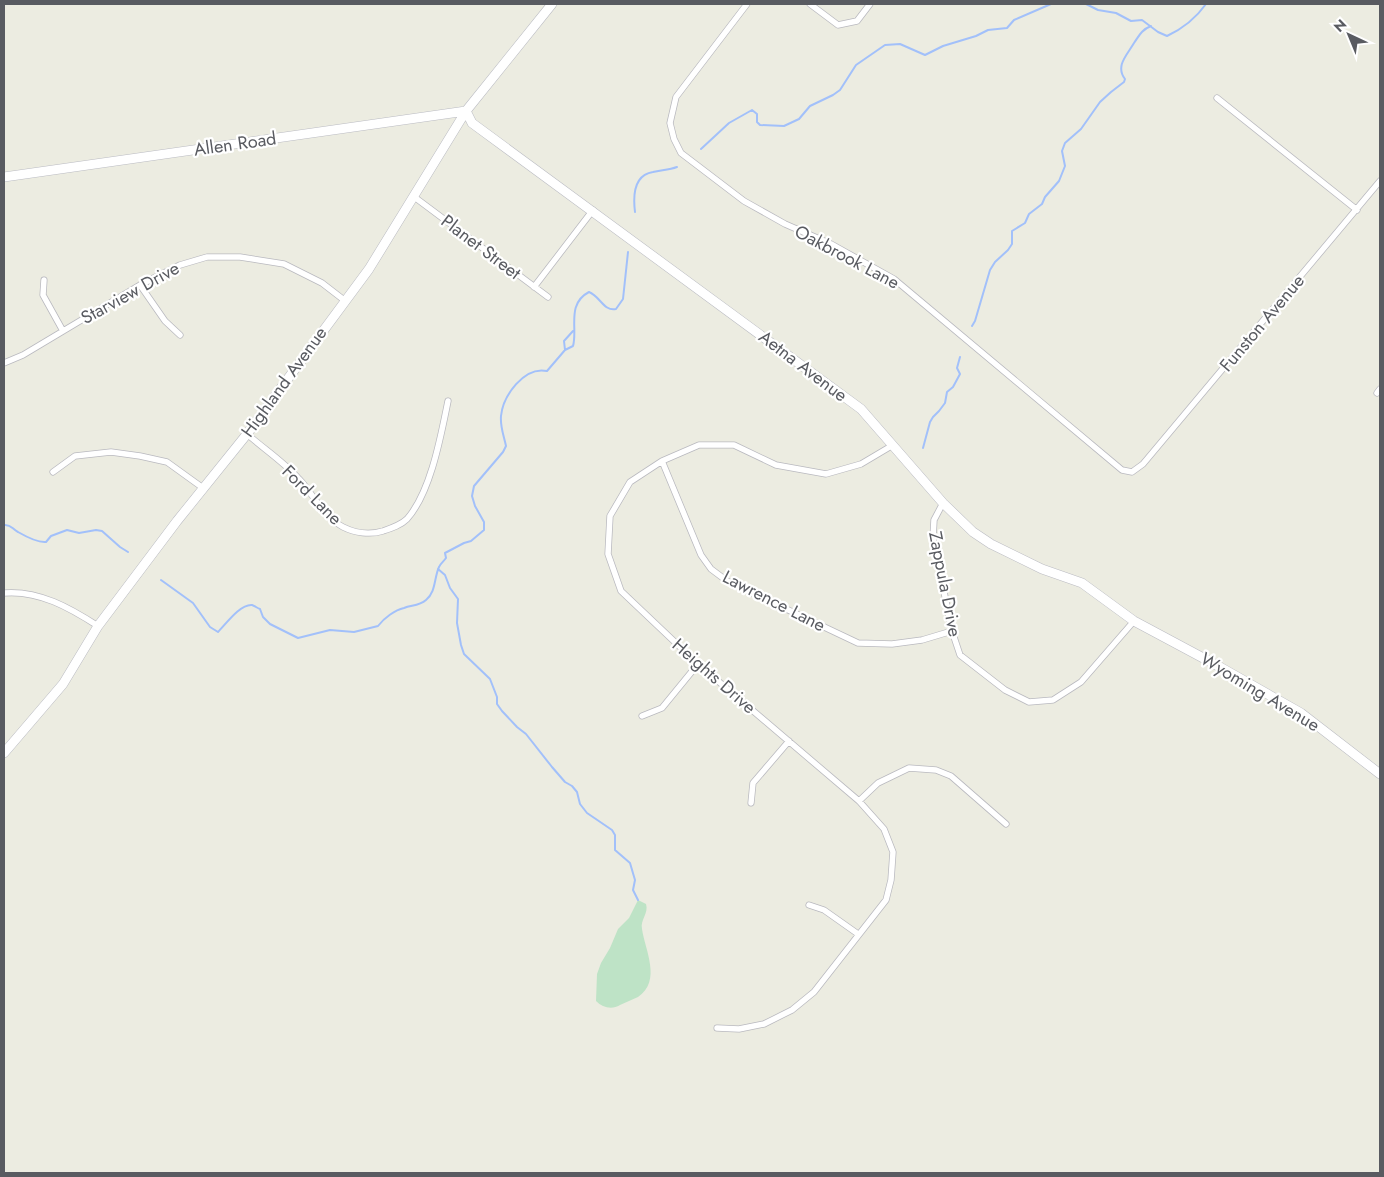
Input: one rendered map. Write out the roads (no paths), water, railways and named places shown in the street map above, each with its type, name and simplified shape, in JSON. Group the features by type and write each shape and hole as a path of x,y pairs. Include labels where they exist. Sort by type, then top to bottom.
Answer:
{"street":[{"name":"Highland Avenue","path":"4,752 63,684 98,626 177,521 246,434 344,300 369,269 466,111 552,4"},
{"name":"Oakbrook Lane","path":"747,4 676,97 670,123 674,139 681,153 744,201 785,224 831,244 894,279 1122,470 1132,472 1143,464"},
{"path":"810,4 838,25 857,21 870,4"},
{"path":"1218,98 1357,210"},
{"name":"Allen Road","path":"4,177 466,111"},
{"name":"Aetna Avenue","path":"466,111 472,123 593,210 861,410 943,503 973,532 991,544 1042,568 1082,583 1134,621"},
{"name":"Funston Avenue","path":"1143,464 1380,182"},
{"name":"Planet Street","path":"413,196 548,297"},
{"path":"534,287 593,210"},
{"name":"Starview Drive","path":"4,363 23,355 140,285 180,264 207,257 240,257 284,264 322,283 344,300"},
{"path":"44,280 43,295 63,331"},
{"path":"140,285 165,321 180,335"},
{"name":"Ford Lane","path":"246,434 298,477 321,507 341,526 364,533 379,532 394,527 406,520 420,500 441,436 448,400"},
{"name":"Heights Drive","path":"717,1028 739,1029 764,1024 792,1010 814,992 886,900 891,880 893,852 884,829 859,801 698,664 621,591 608,554 610,516 630,482 662,461 698,445 734,445 776,465 826,474 860,464 893,445"},
{"path":"53,472 75,456 111,452 167,462 204,488"},
{"name":"Lawrence Lane","path":"662,461 701,555 711,569 727,581 858,643 892,644 922,640 952,631"},
{"name":"Zappula Drive","path":"943,503 934,520 932,538 952,631 960,655 1005,690 1029,702 1053,700 1081,682 1134,621"},
{"path":"4,593 31,595 52,600 75,611 98,626"},
{"name":"Wyoming Avenue","path":"1134,621 1300,713 1380,774"},
{"path":"642,716 662,708 698,664"},
{"path":"751,803 753,783 789,740"},
{"path":"859,801 878,783 909,768 936,770 951,776 1006,824"},
{"path":"809,905 824,910 858,934"}],"waterway":[{"path":"701,149 729,123 752,110 757,114 757,122 760,125 784,126 799,119 810,106 840,90 856,65 885,45 900,44 925,55 943,46 976,36 988,30 1007,28 1014,20 1051,4"},
{"path":"1086,4 1098,10 1116,13 1131,21 1142,20 1167,36 1188,23 1206,4"},
{"path":"972,326 990,270 1012,244 1012,231 1025,223 1029,214 1042,204 1045,197 1059,181 1065,166 1062,151 1065,143 1081,129 1100,102 1124,82 1125,79 1121,70 1123,61 1141,33 1151,26"},
{"path":"635,212 634,199 636,187 642,177 653,172 677,167"},
{"path":"161,580 193,603 210,627 218,632 238,611 252,605 260,609 263,617 270,624 298,638 330,630 354,632 378,626 386,617 397,611 423,602 432,593 437,571 446,558 445,553 471,541 484,530 484,522 472,496 474,486 506,446 501,416 510,392 516,384 530,373 547,371 565,350 573,346 575,310 582,297 589,292 608,308 616,309 623,299 628,252"},
{"path":"565,350 564,341 573,331"},
{"path":"923,448 930,422 945,403 947,392 953,387 960,374 957,368 960,357"},
{"path":"4,525 10,526 32,539 43,542 46,542 51,536 67,530 79,533 96,530 102,531 128,552"},
{"path":"438,569 445,575 450,588 458,599 457,623 464,654 490,679 497,697 497,704 502,711 526,734 565,782 572,786 577,792 580,804 587,813 612,830 615,835 615,850 630,863 635,880 633,890 638,900"}]}
